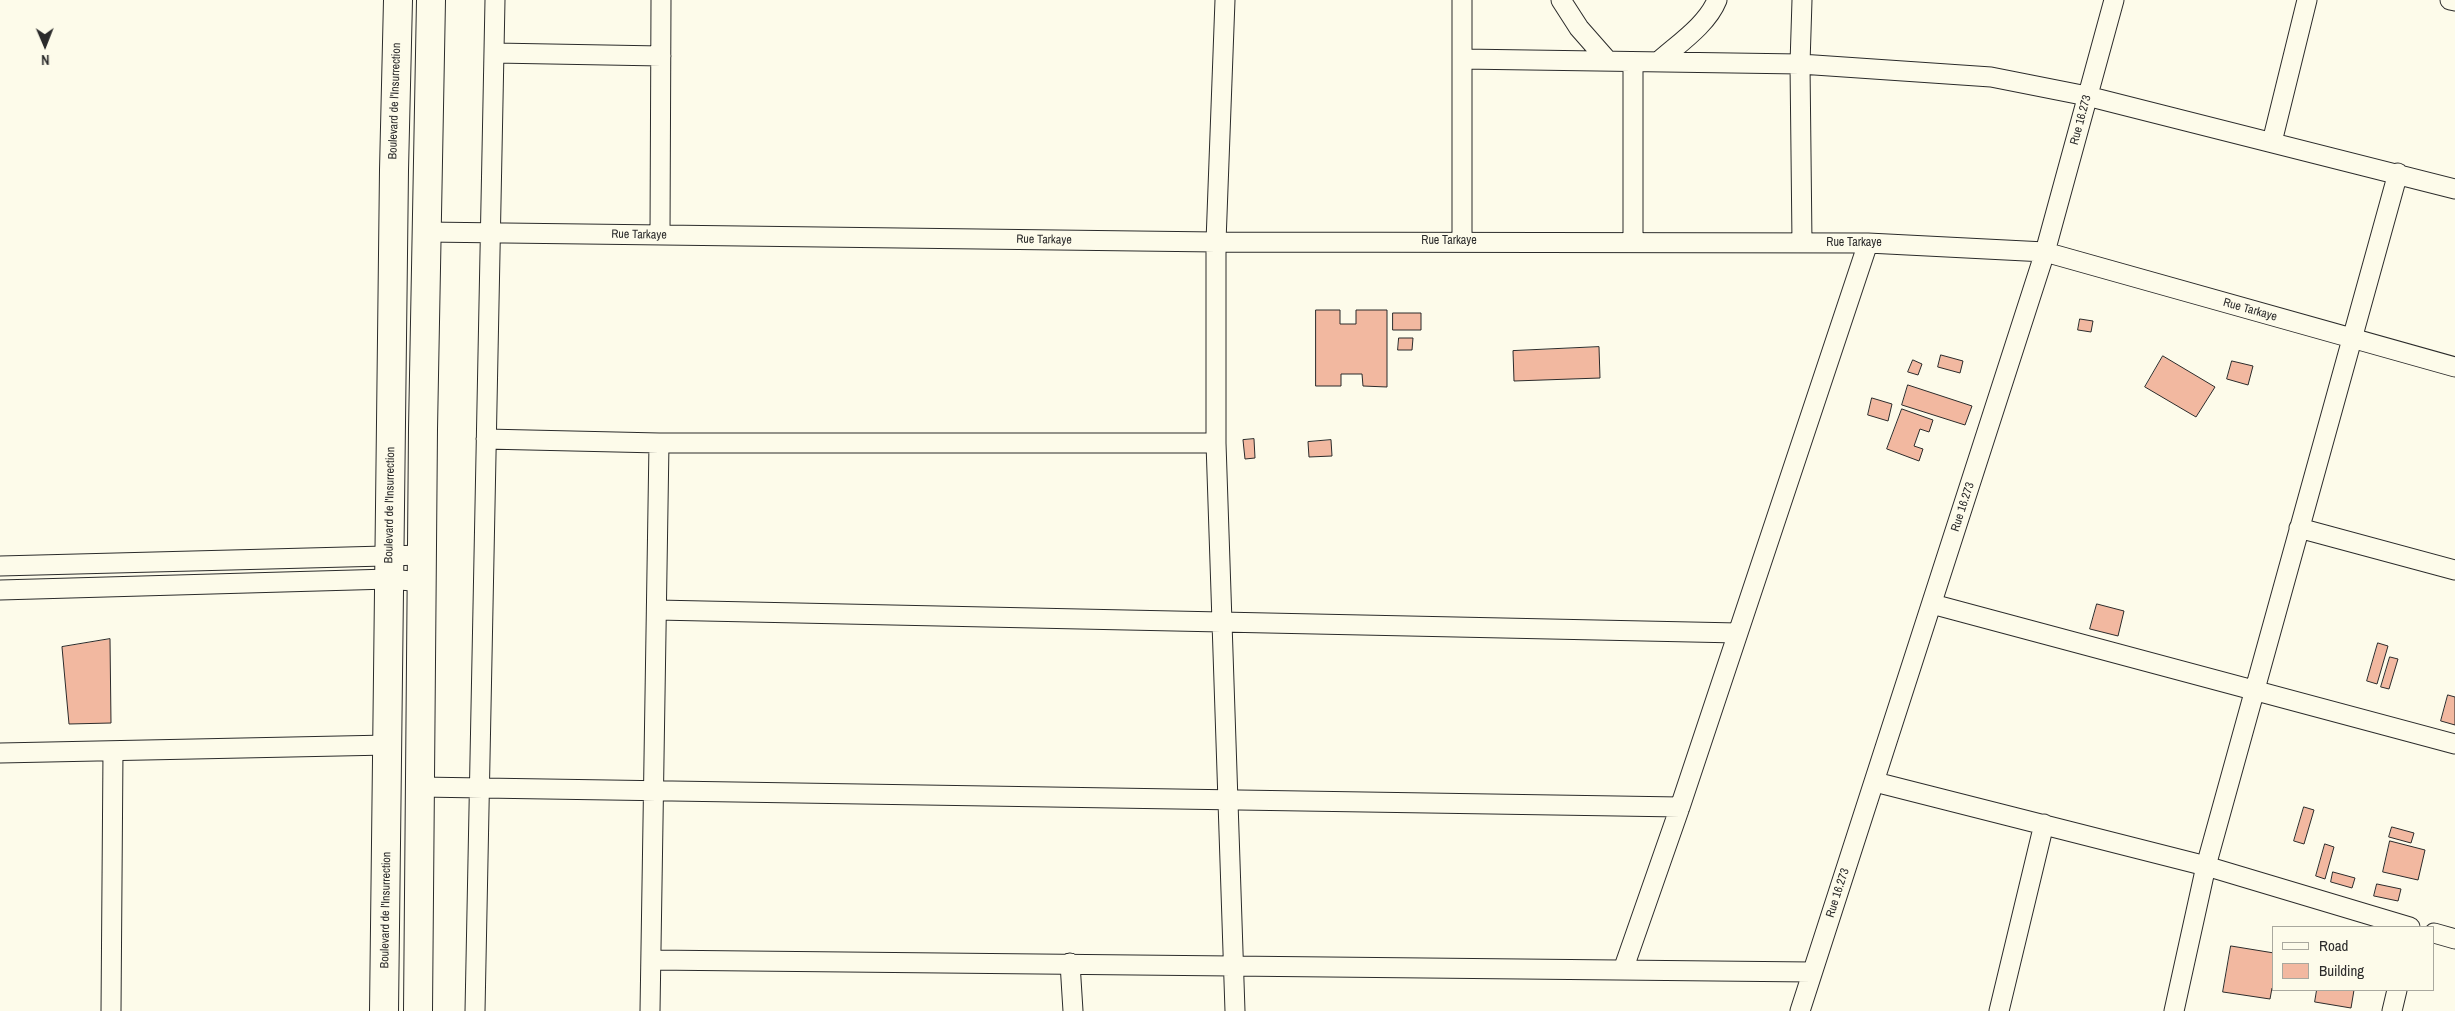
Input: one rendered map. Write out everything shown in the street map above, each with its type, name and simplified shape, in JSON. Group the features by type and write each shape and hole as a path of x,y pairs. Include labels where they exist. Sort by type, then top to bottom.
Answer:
{"main road":[{"name":"Boulevard de l'Insurrection","path":"384,1011 394,170 398,0"},
{"path":"418,1011 426,232 431,0"}],"street":[{"path":"475,1011 495,0"},
{"path":"660,235 661,0"},
{"path":"1225,0 1216,242 1216,443 1235,1011"},
{"path":"1462,0 1462,240"},
{"path":"1561,0 1579,28 1608,61"},
{"path":"1658,62 1701,24 1717,0"},
{"path":"1802,0 1800,64 1802,244"},
{"name":"Rue 16.273","path":"1800,1011 1811,972 1875,782 2045,252 2114,0"},
{"path":"2272,142 2307,0"},
{"path":"2450,0 2455,1"},
{"path":"495,53 661,56"},
{"path":"1462,59 1800,64 1991,77 2088,96 2455,189"},
{"path":"1633,63 1633,242"},
{"path":"2174,1011 2206,866 2398,174"},
{"name":"Rue Tarkaye","path":"426,232 1216,242 1462,240 1868,243 2045,252 2455,367"},
{"path":"1623,970 1680,807 1868,243"},
{"path":"486,440 659,443 1216,443"},
{"path":"650,1011 659,443"},
{"path":"2299,528 2455,570"},
{"path":"0,590 389,567 423,555"},
{"path":"0,566 389,567 423,582"},
{"path":"1932,604 2455,744"},
{"path":"657,610 1738,633"},
{"path":"0,753 388,745"},
{"path":"111,1011 113,751"},
{"path":"1875,782 2206,866 2407,926"},
{"path":"420,787 1680,807"},
{"path":"1999,1011 2044,824"},
{"path":"2435,933 2455,939"},
{"path":"652,960 1811,972"},
{"path":"1070,963 1073,1011"},
{"path":"2392,1011 2397,991"}],"building":[{"path":"1316,310 1340,310 1340,324 1356,324 1356,310 1387,310 1387,387 1363,386 1362,374 1341,374 1341,386 1316,386"},
{"path":"1393,313 1421,313 1421,330 1393,330"},
{"path":"2080,319 2093,321 2091,332 2078,330"},
{"path":"1399,338 1413,338 1412,350 1398,350"},
{"path":"1599,347 1600,378 1514,381 1513,351"},
{"path":"1941,355 1963,361 1960,373 1938,367"},
{"path":"2163,356 2215,387 2196,417 2145,387"},
{"path":"1913,360 1922,364 1918,375 1908,372"},
{"path":"2232,361 2253,366 2248,385 2227,379"},
{"path":"1908,385 1972,406 1965,425 1902,405"},
{"path":"1872,398 1892,404 1888,421 1868,415"},
{"path":"1902,409 1933,420 1929,432 1920,429 1914,446 1923,449 1919,461 1887,449"},
{"path":"1254,439 1255,458 1245,459 1243,440"},
{"path":"1331,440 1332,456 1309,457 1308,442"},
{"path":"2097,604 2124,611 2118,636 2090,629"},
{"path":"110,639 111,723 69,724 62,647"},
{"path":"2378,643 2388,646 2377,684 2367,681"},
{"path":"2390,657 2398,659 2389,689 2381,687"},
{"path":"2448,695 2455,697 2455,725 2441,721"},
{"path":"2304,807 2314,810 2304,844 2294,841"},
{"path":"2392,827 2414,833 2411,843 2389,837"},
{"path":"2390,841 2425,850 2418,880 2383,872"},
{"path":"2325,844 2334,847 2325,879 2316,876"},
{"path":"2333,872 2355,878 2352,888 2331,882"},
{"path":"2377,884 2401,889 2398,901 2374,896"},
{"path":"2231,946 2272,953 2272,988 2270,999 2223,992"},
{"path":"2317,991 2354,991 2351,1008 2315,1002"}]}
